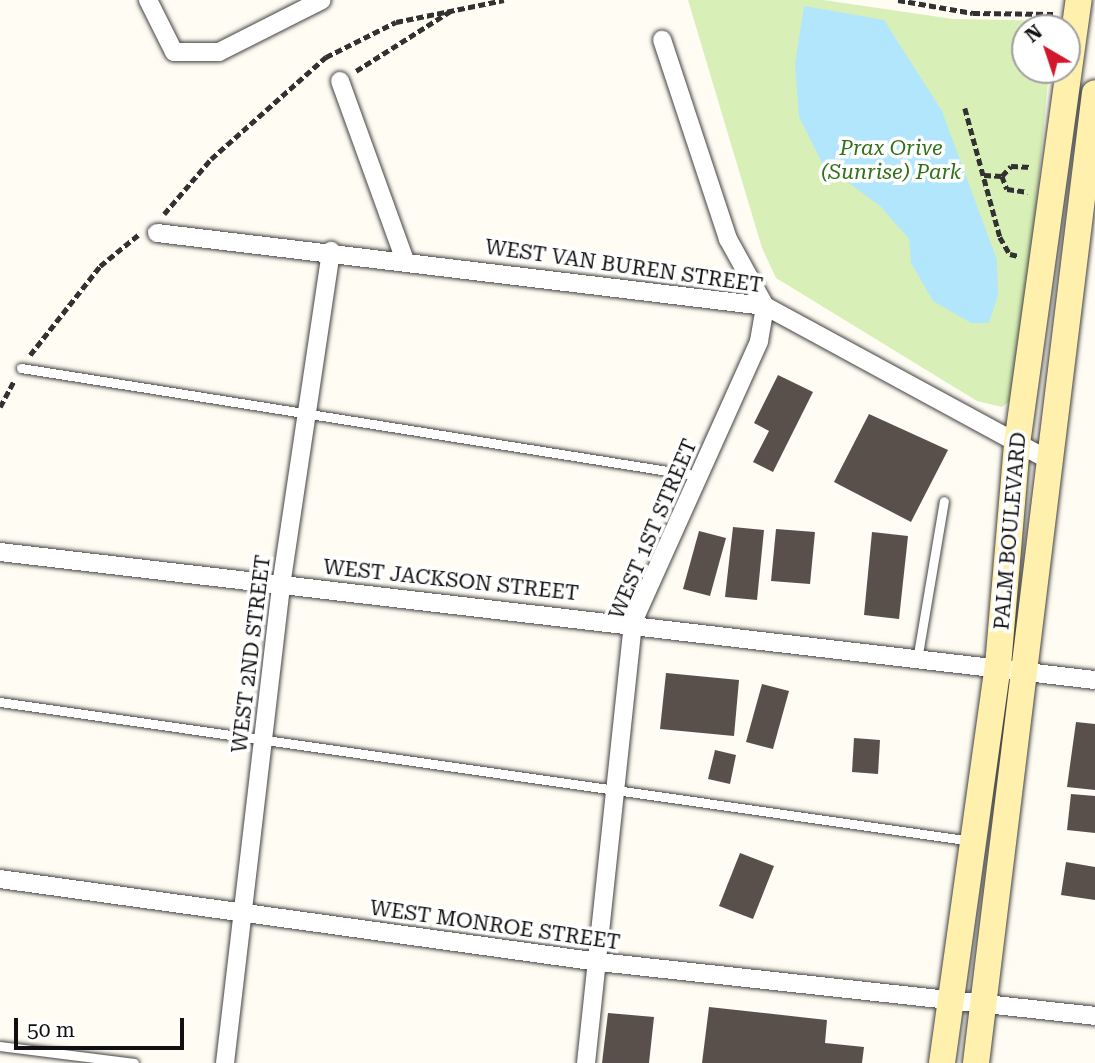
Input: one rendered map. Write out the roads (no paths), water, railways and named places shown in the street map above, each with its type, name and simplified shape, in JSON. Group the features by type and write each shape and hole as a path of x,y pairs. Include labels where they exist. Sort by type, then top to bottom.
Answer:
{"main road":[{"name":"PALM BOULEVARD","path":"976,1063 985,1002 1010,667 1017,444 1078,7"},
{"name":"PALM BOULEVARD","path":"942,1063 973,841 1010,667 1049,460 1086,226 1095,93"}],"street":[{"path":"148,0 174,52 219,52 322,0"},
{"path":"662,40 728,239 765,306"},
{"path":"340,81 405,261"},
{"name":"WEST VAN BUREN STREET","path":"154,226 405,261 765,306 1049,460"},
{"name":"WEST 2ND STREET","path":"225,1063 281,586 331,251"},
{"name":"WEST 1ST STREET","path":"586,1063 599,962 633,622 759,341 765,306"},
{"name":"WEST JACKSON STREET","path":"0,552 281,586 633,622 917,660 1010,667 1095,680"},
{"name":"WEST MONROE STREET","path":"0,879 599,962 951,1003 985,1002 1095,1016"}],"lane":[{"path":"21,368 306,417 699,476"},
{"path":"917,660 944,501"},
{"path":"0,702 617,788 973,841"},
{"path":"0,1046 134,1063"}],"water":[{"path":"804,6 884,20 942,111 997,260 998,295 989,323 971,323 933,301 911,263 909,239 880,206 822,163 799,117 795,64"}],"park label":[{"name":"Prax Orive (Sunrise) Park","path":"891,160"}]}
